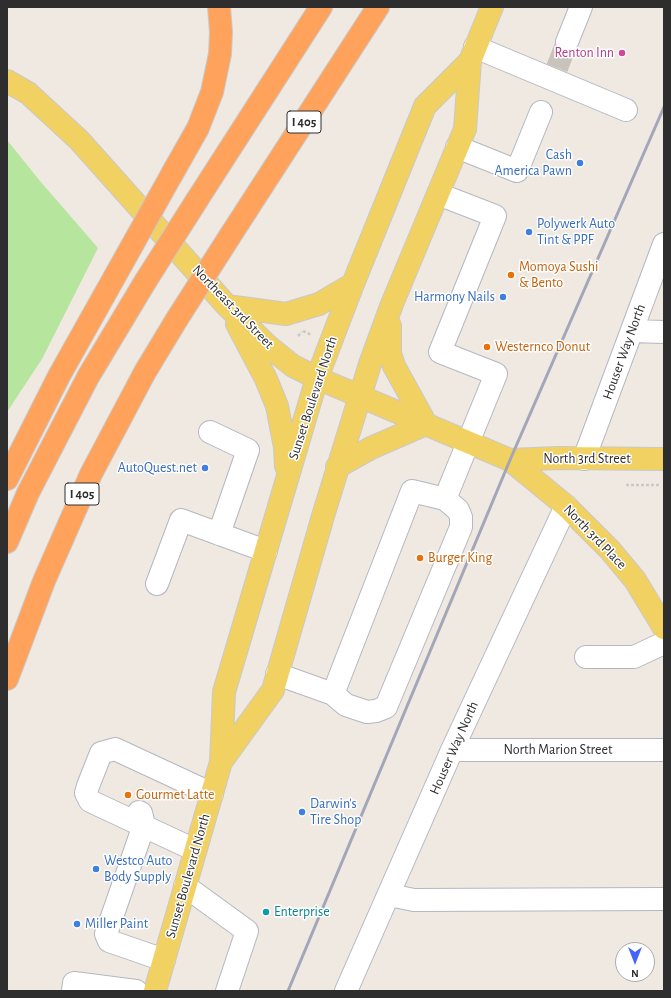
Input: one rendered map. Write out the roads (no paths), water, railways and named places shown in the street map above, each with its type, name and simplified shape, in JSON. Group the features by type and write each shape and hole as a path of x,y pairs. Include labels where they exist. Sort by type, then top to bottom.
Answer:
{"highway":[{"path":"7,479 59,376 198,128 212,92 220,54 221,32 219,7"},
{"path":"7,542 28,493 81,390 145,282 321,7"},
{"name":"I 405","path":"7,678 47,574 91,474 145,372 177,319 378,7"}],"main road":[{"name":"Sunset Boulevard North","path":"221,762 273,690 337,467 360,396 392,304 465,129 472,54 492,7"},
{"name":"Sunset Boulevard North","path":"155,991 221,762 224,692 317,378 353,284 425,106 472,54"},
{"name":"Northeast 3rd Street","path":"7,80 28,93 79,140 227,306 268,346 293,366 317,378 510,460"},
{"path":"227,306 286,314 319,304 353,284"},
{"path":"337,467 371,448 426,424 402,383 390,353 392,304"},
{"path":"227,306 266,379 277,406 285,447 284,488"},
{"name":"North 3rd Street","path":"510,460 558,458 664,459"},
{"name":"North 3rd Place","path":"510,460 566,506 620,561 658,607 664,628"}],"street":[{"path":"568,42 581,7"},
{"path":"472,54 555,73 626,110"},
{"path":"457,147 517,171 541,112"},
{"path":"438,194 495,216 440,352 496,374 445,499"},
{"name":"Houser Way North","path":"584,459 664,244"},
{"path":"632,331 664,332"},
{"path":"210,432 248,450 219,534"},
{"path":"277,674 333,694 346,705 367,712 376,712 386,707 461,527 461,517 458,510 445,499 412,491 333,694"},
{"name":"Houser Way North","path":"346,991 452,750 566,506"},
{"path":"157,584 181,520 266,551"},
{"path":"586,657 634,657 664,643"},
{"path":"196,850 90,801 86,794 88,786 101,753 115,749 212,794"},
{"name":"North Marion Street","path":"452,750 664,750"},
{"path":"144,825 106,934 110,941 164,960"},
{"path":"185,886 247,931 228,991"},
{"path":"389,895 414,900 664,899"},
{"path":"73,991 74,983 136,991"}],"tunnel":[{"path":"557,68 567,42"}],"railway":[{"path":"288,991 510,460 664,107"}],"place":[{"name":"Renton Inn","path":"622,53"},
{"name":"Cash America Pawn","path":"580,163"},
{"name":"Polywerk Auto Tint & PPF","path":"529,232"},
{"name":"Momoya Sushi & Bento","path":"511,275"},
{"name":"Harmony Nails","path":"503,297"},
{"name":"Westernco Donut","path":"487,347"},
{"name":"AutoQuest.net","path":"205,468"},
{"name":"Burger King","path":"420,558"},
{"name":"Gourmet Latte","path":"128,795"},
{"name":"Darwin's Tire Shop","path":"302,812"},
{"name":"Westco Auto Body Supply","path":"96,869"},
{"name":"Enterprise","path":"266,912"},
{"name":"Miller Paint","path":"77,924"}]}
